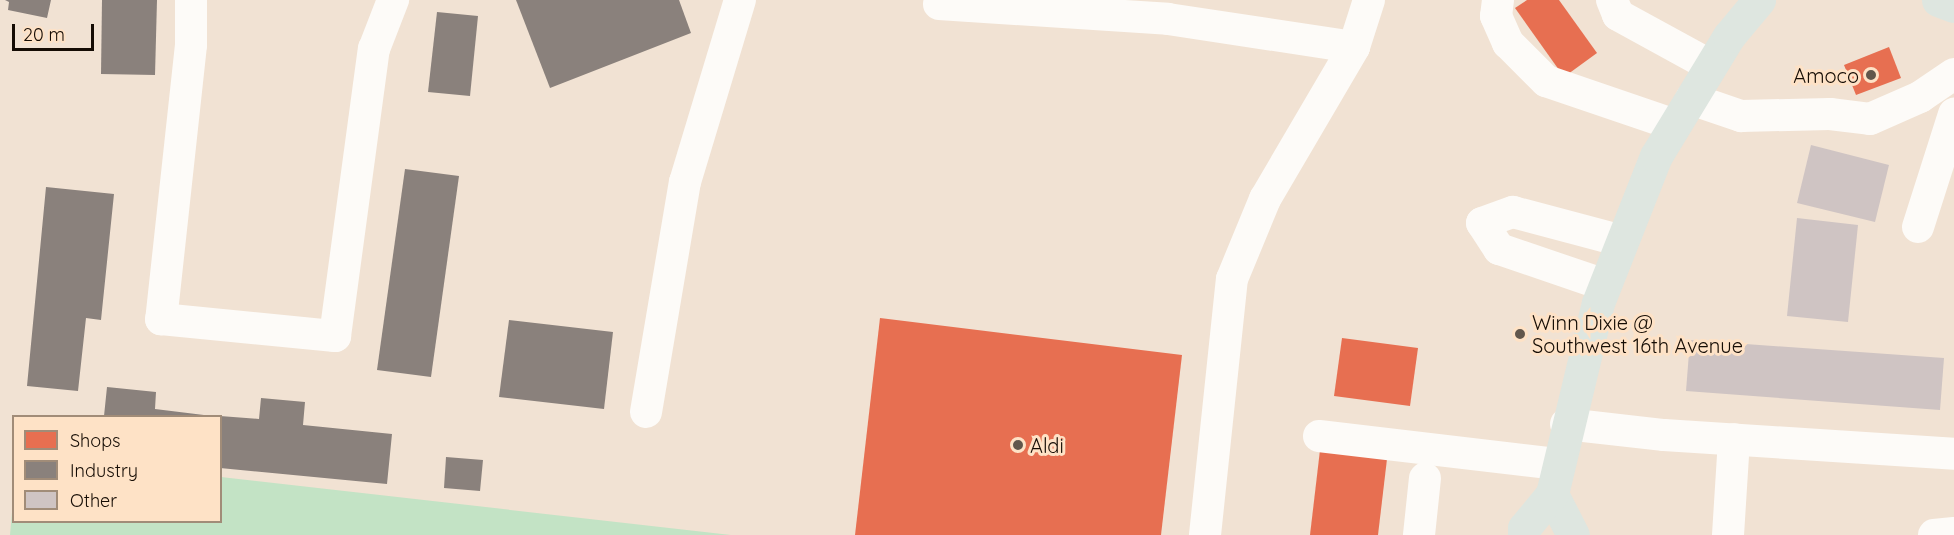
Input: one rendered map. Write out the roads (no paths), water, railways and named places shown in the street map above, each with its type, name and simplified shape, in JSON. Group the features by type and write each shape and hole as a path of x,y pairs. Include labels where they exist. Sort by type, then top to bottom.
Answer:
{"main road":[{"path":"1524,535 1524,528 1555,479 1566,424 1605,285 1656,156 1729,36 1759,0"},
{"path":"1938,0 1954,6"},
{"path":"1555,479 1573,535"}],"lane":[{"path":"191,0 191,45 160,319 335,336 374,49 393,0"},
{"path":"646,412 685,182 740,0"},
{"path":"1205,535 1232,279 1265,199 1354,46 1369,0"},
{"path":"1498,0 1496,16 1508,43 1546,81 1683,112 1741,116 1830,114 1870,119 1920,97 1949,78 1954,113 1918,227"},
{"path":"1612,0 1618,15 1711,66"},
{"path":"939,4 1168,19 1354,46"},
{"path":"1605,285 1499,249 1482,223 1513,212 1622,241"},
{"path":"1566,424 1734,439 1954,453"},
{"path":"1319,436 1555,479"},
{"path":"1728,535 1734,439"},
{"path":"1419,535 1425,478"},
{"path":"1934,535 1954,533"}],"place":[{"name":"Amoco","path":"1871,75"},
{"name":"Winn Dixie @ Southwest 16th Avenue","path":"1520,334"},
{"name":"Aldi","path":"1018,445"}]}
